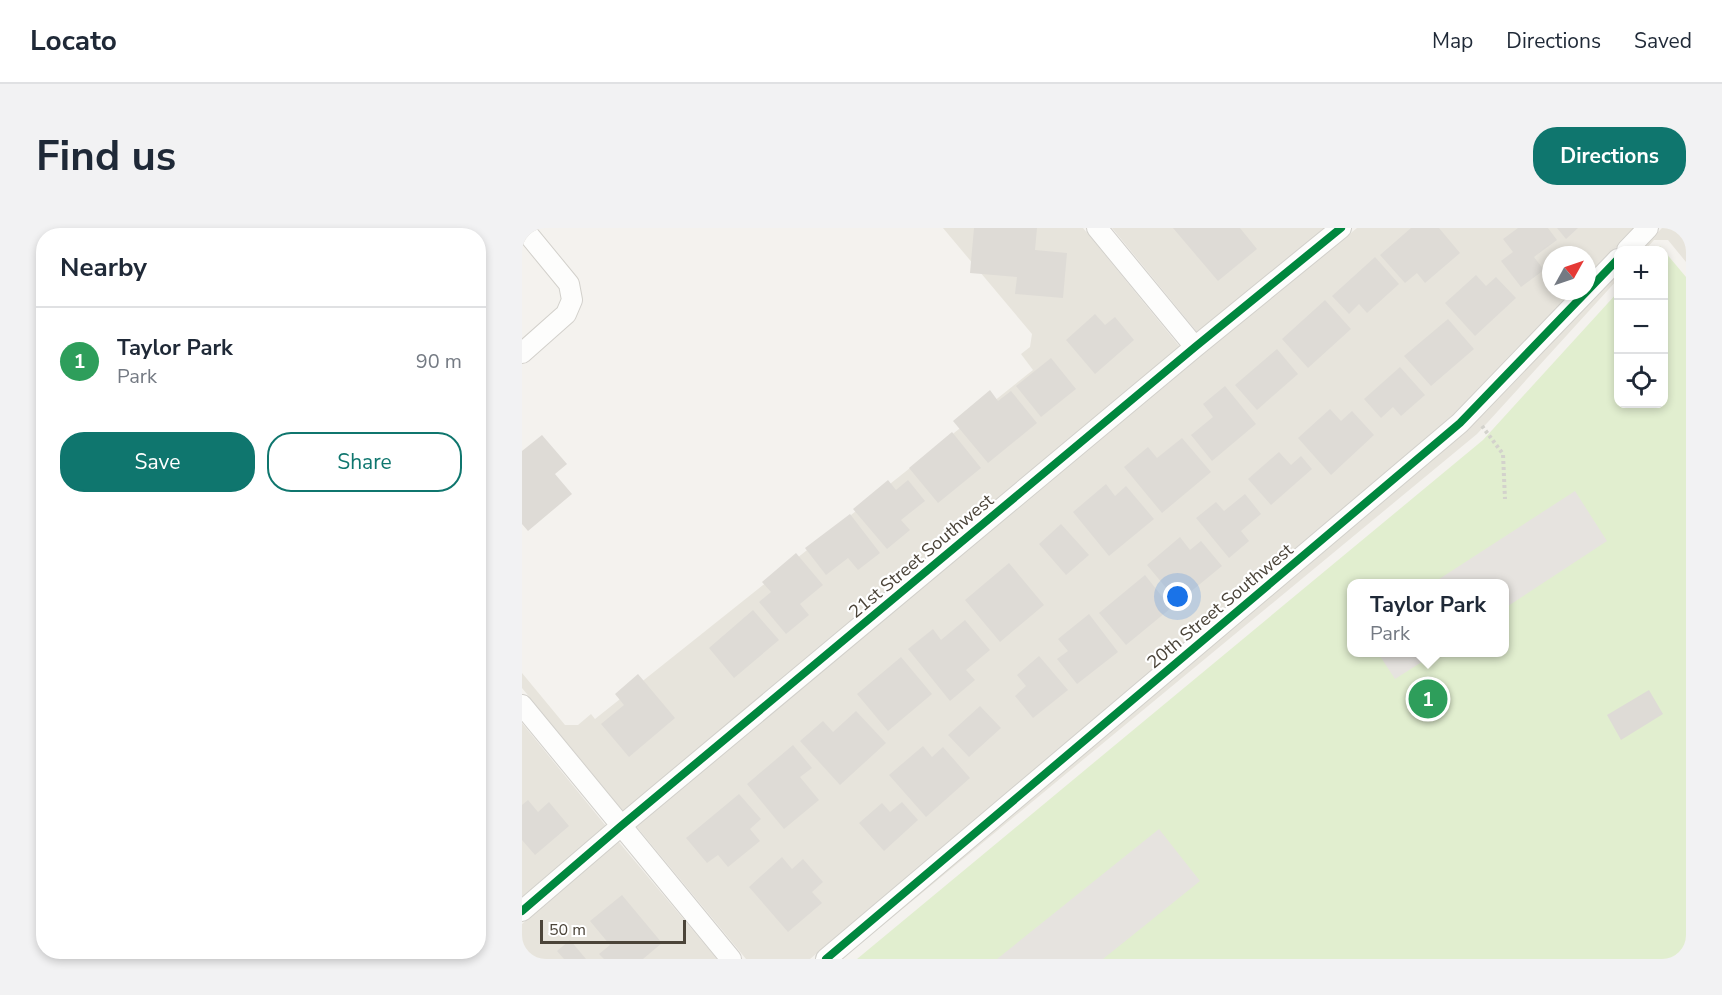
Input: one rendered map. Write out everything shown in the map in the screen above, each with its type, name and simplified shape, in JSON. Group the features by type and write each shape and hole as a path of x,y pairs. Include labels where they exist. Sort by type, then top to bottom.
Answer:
{"street":[{"path":"522,353 566,314 572,300 569,284 523,228"},
{"path":"1097,228 1195,347"},
{"name":"21st Street Southwest","path":"522,911 1195,347 1341,228"},
{"path":"1631,246 1648,228"},
{"name":"20th Street Southwest","path":"826,959 1451,431 1614,263"},
{"path":"522,705 731,959"}],"path":[{"path":"1471,411 1503,454 1505,499"}],"shaded area":[{"path":"943,228 1083,228 1180,347 623,811 522,688 522,673 565,725 578,725 591,714 595,719 1033,370 1021,354 1030,347 1032,334"},
{"path":"1112,228 1326,228 1197,332"},
{"path":"1357,228 1635,228 1617,246 1614,246 1614,249 1596,268 1596,246 1542,246 1542,300 1565,300 1453,416 810,959 746,959 636,826 1201,355"},
{"path":"1662,228 1686,228 1686,262 1668,240 1654,240 1649,246 1645,246"},
{"path":"1614,277 1614,283 1477,434 842,959 1466,431 1592,300 1596,300 1596,296"},
{"path":"1575,491 1607,541 1509,605 1509,579 1439,579"},
{"path":"1381,657 1430,657 1395,679"},
{"path":"522,723 606,826 522,898"},
{"path":"1159,829 1200,881 1103,959 997,959"},
{"path":"618,841 717,959 522,959 522,924"}],"green space":[{"path":"1668,256 1686,277 1686,959 857,959 1483,440 1614,296 1614,408 1668,408"}],"building":[{"path":"974,228 1037,228 1035,250 1067,253 1063,298 1015,294 1017,277 970,273"},
{"path":"1173,228 1240,228 1257,249 1218,281"},
{"path":"1411,228 1439,228 1460,253 1425,283 1417,273 1405,283 1380,255"},
{"path":"1518,228 1548,228 1557,240 1549,246 1542,246 1542,251 1534,257 1542,267 1542,271 1521,287 1501,261 1513,252 1503,239"},
{"path":"1557,228 1578,228 1566,239"},
{"path":"1375,257 1399,284 1367,313 1359,304 1349,314 1332,296"},
{"path":"1476,275 1486,286 1496,277 1516,298 1475,336 1445,303"},
{"path":"1325,300 1351,329 1308,368 1282,339"},
{"path":"1095,314 1105,325 1115,317 1134,340 1095,374 1066,340"},
{"path":"1448,319 1474,349 1431,386 1404,356"},
{"path":"1277,349 1298,374 1257,410 1235,385"},
{"path":"1051,358 1076,389 1041,417 1016,386"},
{"path":"1400,367 1425,395 1401,416 1393,407 1381,418 1364,399"},
{"path":"1225,386 1256,424 1212,461 1191,435 1213,417 1203,404"},
{"path":"990,390 998,401 1011,391 1037,423 988,463 953,421"},
{"path":"1330,409 1341,421 1352,411 1374,435 1331,475 1298,438"},
{"path":"952,432 981,468 938,503 909,468"},
{"path":"542,435 567,464 555,474 572,494 528,531 522,524 522,451"},
{"path":"1182,438 1211,472 1162,513 1124,467 1148,447 1157,458"},
{"path":"1279,452 1291,465 1301,456 1312,469 1271,505 1248,479"},
{"path":"888,480 896,490 908,480 925,501 901,520 910,530 887,549 853,509"},
{"path":"1106,484 1115,496 1126,486 1154,519 1109,556 1073,512"},
{"path":"1245,494 1261,514 1241,531 1249,541 1229,558 1196,518 1216,502 1224,511"},
{"path":"850,514 880,553 858,570 848,558 826,575 805,548"},
{"path":"1061,524 1089,555 1066,575 1039,544"},
{"path":"1180,537 1190,550 1201,541 1222,566 1178,602 1147,565"},
{"path":"796,553 823,585 800,604 809,615 786,634 759,602 771,592 762,582"},
{"path":"1009,563 1044,605 1000,642 965,600"},
{"path":"1145,575 1171,608 1126,645 1099,613"},
{"path":"753,610 779,640 734,678 709,648"},
{"path":"1089,614 1118,652 1077,684 1057,659 1068,651 1058,639"},
{"path":"965,620 990,650 966,670 975,680 950,701 908,649 933,629 941,640"},
{"path":"1039,656 1068,690 1033,718 1015,696 1026,686 1017,675"},
{"path":"901,657 932,694 888,731 857,694"},
{"path":"638,674 675,718 629,757 601,724 624,705 615,694"},
{"path":"1649,690 1663,714 1621,740 1607,715"},
{"path":"980,706 1001,728 969,757 948,735"},
{"path":"856,711 886,743 840,785 800,741 823,721 833,732"},
{"path":"793,745 812,768 800,777 819,800 784,829 747,784"},
{"path":"923,746 932,757 943,747 970,778 926,817 889,775"},
{"path":"739,794 761,819 750,829 760,841 728,867 718,855 707,863 686,838"},
{"path":"528,800 538,812 549,802 569,826 535,855 522,840 522,805"},
{"path":"902,802 918,820 884,851 859,823 882,803 890,812"},
{"path":"782,857 792,869 803,859 823,882 812,892 822,903 788,932 749,887"},
{"path":"622,895 662,943 643,959 604,959 599,954 610,945 590,921"},
{"path":"570,940 586,959 564,959 557,951"}],"cycle path":[{"path":"522,911 1195,347 1341,228"},
{"path":"826,959 1460,423 1614,263"}],"place":[{"name":"Taylor Park","path":"1428,699"}]}
